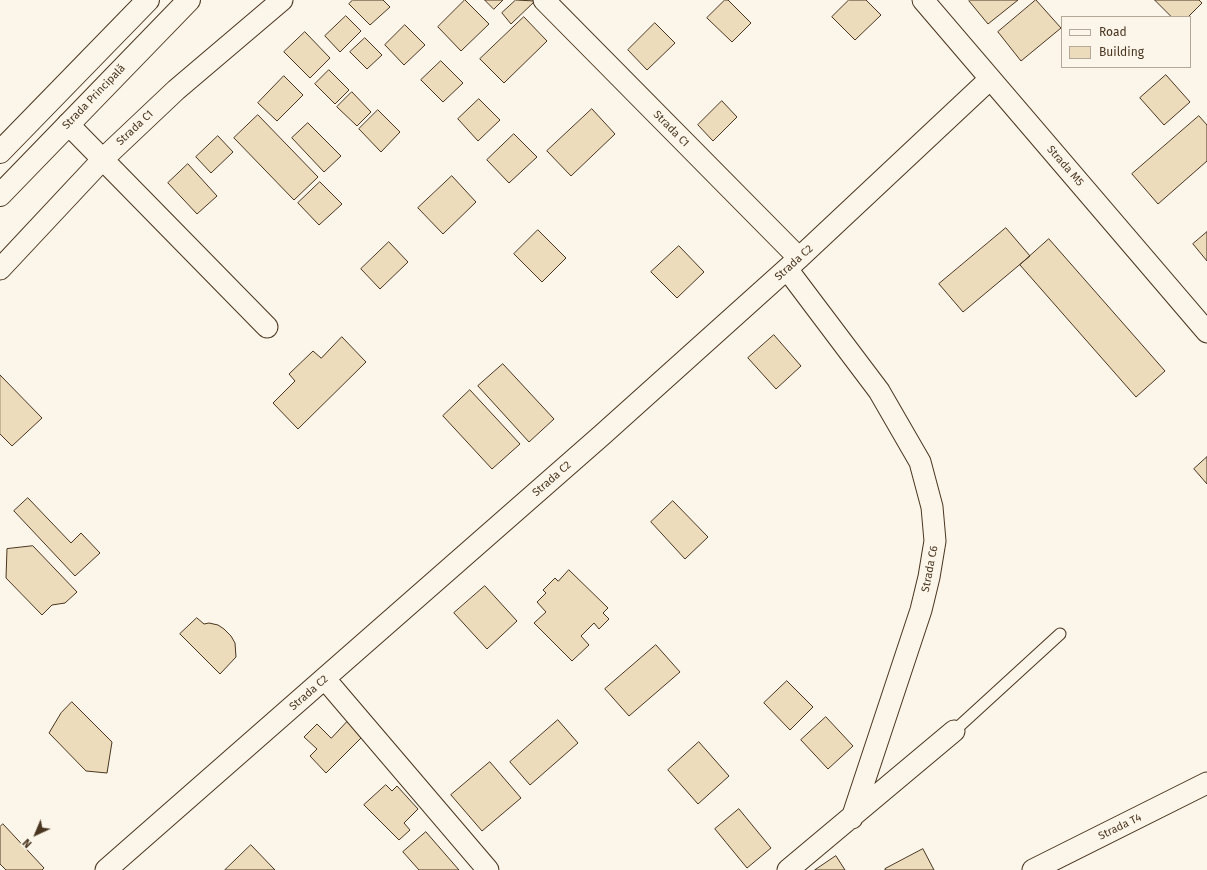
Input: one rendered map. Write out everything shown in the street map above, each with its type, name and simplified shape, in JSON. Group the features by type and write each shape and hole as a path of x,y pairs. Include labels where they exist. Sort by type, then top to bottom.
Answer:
{"main road":[{"path":"0,152 148,0"},
{"name":"Strada Principală","path":"0,195 188,0"}],"street":[{"name":"Strada C1","path":"0,269 103,159 176,90 282,0"},
{"name":"Strada C1","path":"544,0 793,264"},
{"name":"Strada M5","path":"924,0 1207,332"},
{"name":"Strada C2","path":"106,870 602,436 793,264 990,79"},
{"path":"68,124 267,327"},
{"name":"Strada C6","path":"793,264 879,391 920,462 932,507 935,541 929,577 921,610 852,818"},
{"path":"324,679 488,870"},
{"path":"788,870 852,818 954,731"},
{"name":"Strada T4","path":"1032,870 1207,783"}],"lane":[{"path":"954,731 1060,634"}],"building":[{"path":"353,0 383,0 390,7 370,25 349,4"},
{"path":"465,0 489,24 461,51 438,27"},
{"path":"485,0 503,0 494,9"},
{"path":"516,0 535,1 511,24 502,13"},
{"path":"725,0 728,0 751,23 732,42 707,18"},
{"path":"849,0 866,0 881,15 855,40 832,17"},
{"path":"1018,0 988,24 969,1"},
{"path":"1036,0 1061,28 1021,61 998,32"},
{"path":"1155,0 1199,0 1202,3 1189,16 1171,16"},
{"path":"346,16 361,31 340,52 325,36"},
{"path":"524,17 547,41 504,83 480,59"},
{"path":"655,23 675,43 647,70 628,50"},
{"path":"405,25 425,45 404,65 385,45"},
{"path":"305,32 330,58 310,78 284,52"},
{"path":"365,38 382,55 367,69 350,52"},
{"path":"441,61 463,83 443,102 421,80"},
{"path":"329,70 349,90 335,104 315,84"},
{"path":"1166,75 1190,102 1164,125 1140,98"},
{"path":"284,76 303,95 277,121 258,103"},
{"path":"352,92 371,112 357,126 337,107"},
{"path":"479,99 500,120 478,141 458,119"},
{"path":"722,101 737,117 713,141 698,125"},
{"path":"592,109 615,134 571,176 547,151"},
{"path":"378,110 400,132 381,152 359,129"},
{"path":"258,115 318,177 294,200 234,138"},
{"path":"1199,116 1207,125 1207,161 1158,204 1132,174"},
{"path":"308,123 341,156 324,172 292,138"},
{"path":"514,134 537,157 509,183 487,160"},
{"path":"218,136 233,152 211,173 196,157"},
{"path":"188,164 217,196 197,214 168,183"},
{"path":"452,176 476,202 443,234 418,208"},
{"path":"320,182 342,204 319,225 298,203"},
{"path":"1006,228 1030,256 963,312 939,284"},
{"path":"538,230 566,258 542,282 514,254"},
{"path":"1207,232 1207,261 1193,244"},
{"path":"1049,239 1165,371 1136,397 1020,265"},
{"path":"389,242 408,262 380,289 361,269"},
{"path":"679,246 704,272 677,298 651,272"},
{"path":"774,335 801,366 776,389 748,358"},
{"path":"342,337 366,362 298,429 273,403 295,381 289,374 313,351 321,358"},
{"path":"503,364 554,419 529,442 478,386"},
{"path":"0,375 42,418 12,446 0,434"},
{"path":"470,390 520,444 492,469 443,416"},
{"path":"1207,457 1207,484 1194,469"},
{"path":"28,498 71,543 81,533 100,553 75,576 14,511"},
{"path":"673,501 708,537 685,559 651,522"},
{"path":"33,546 77,592 65,603 52,605 42,615 6,578 7,549"},
{"path":"569,570 608,608 603,613 609,619 599,629 594,623 581,636 589,645 572,661 534,623 546,612 537,602 546,593 543,590 555,578 558,581"},
{"path":"485,586 517,621 487,649 454,613"},
{"path":"197,618 204,624 209,623 218,625 231,636 235,643 236,657 220,674 180,634"},
{"path":"656,645 680,672 629,716 605,689"},
{"path":"787,681 813,707 790,730 764,703"},
{"path":"72,702 112,742 107,773 86,771 49,733 61,713"},
{"path":"826,717 853,746 828,769 801,740"},
{"path":"558,720 578,743 530,785 510,762"},
{"path":"347,722 362,737 326,773 310,756 317,749 304,737 317,724 331,738"},
{"path":"699,742 729,776 698,804 668,770"},
{"path":"490,762 521,798 482,831 451,795"},
{"path":"386,785 392,791 397,786 418,809 404,823 410,830 399,840 364,805"},
{"path":"739,809 771,848 747,868 715,829"},
{"path":"3,824 44,868 42,870 6,870 0,864 0,827"},
{"path":"426,832 459,870 419,870 403,852"},
{"path":"251,845 275,870 225,870"},
{"path":"923,849 934,870 885,870 885,869"},
{"path":"836,856 845,870 815,870"}]}
